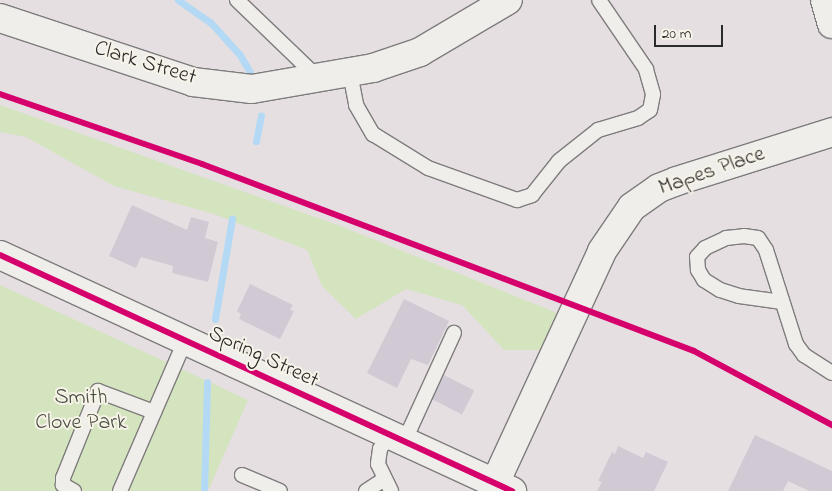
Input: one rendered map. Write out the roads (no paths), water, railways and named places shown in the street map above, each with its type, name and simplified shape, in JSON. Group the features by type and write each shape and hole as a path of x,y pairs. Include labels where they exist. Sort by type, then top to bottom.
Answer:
{"street":[{"name":"Clark Street","path":"0,18 193,82 252,89 350,73 420,52 508,0"},
{"name":"Mapes Place","path":"503,487 602,252 632,207 641,198 677,181 832,132"},
{"name":"Spring Street","path":"0,255 503,487"}],"lane":[{"path":"237,0 306,81"},
{"path":"350,73 356,105 373,134 428,168 517,200 532,195 559,161 598,130 638,118 650,110 653,94 646,69 599,0"},
{"path":"782,302 739,296 720,290 704,280 698,270 697,257 705,248 726,238 744,236 758,238 766,250 796,344 804,355 832,373"},
{"path":"366,491 387,486 378,458 397,438 454,333"},
{"path":"120,491 185,341"},
{"path":"74,491 63,485 63,478 98,391 106,391 154,412"},
{"path":"242,475 280,491"}],"waterway":[{"path":"178,0 211,23 240,55 250,72"},
{"path":"256,141 261,115"},
{"path":"215,319 232,218"},
{"path":"204,491 207,382"}],"park label":[{"name":"Smith Clove Park","path":"81,410"}]}
